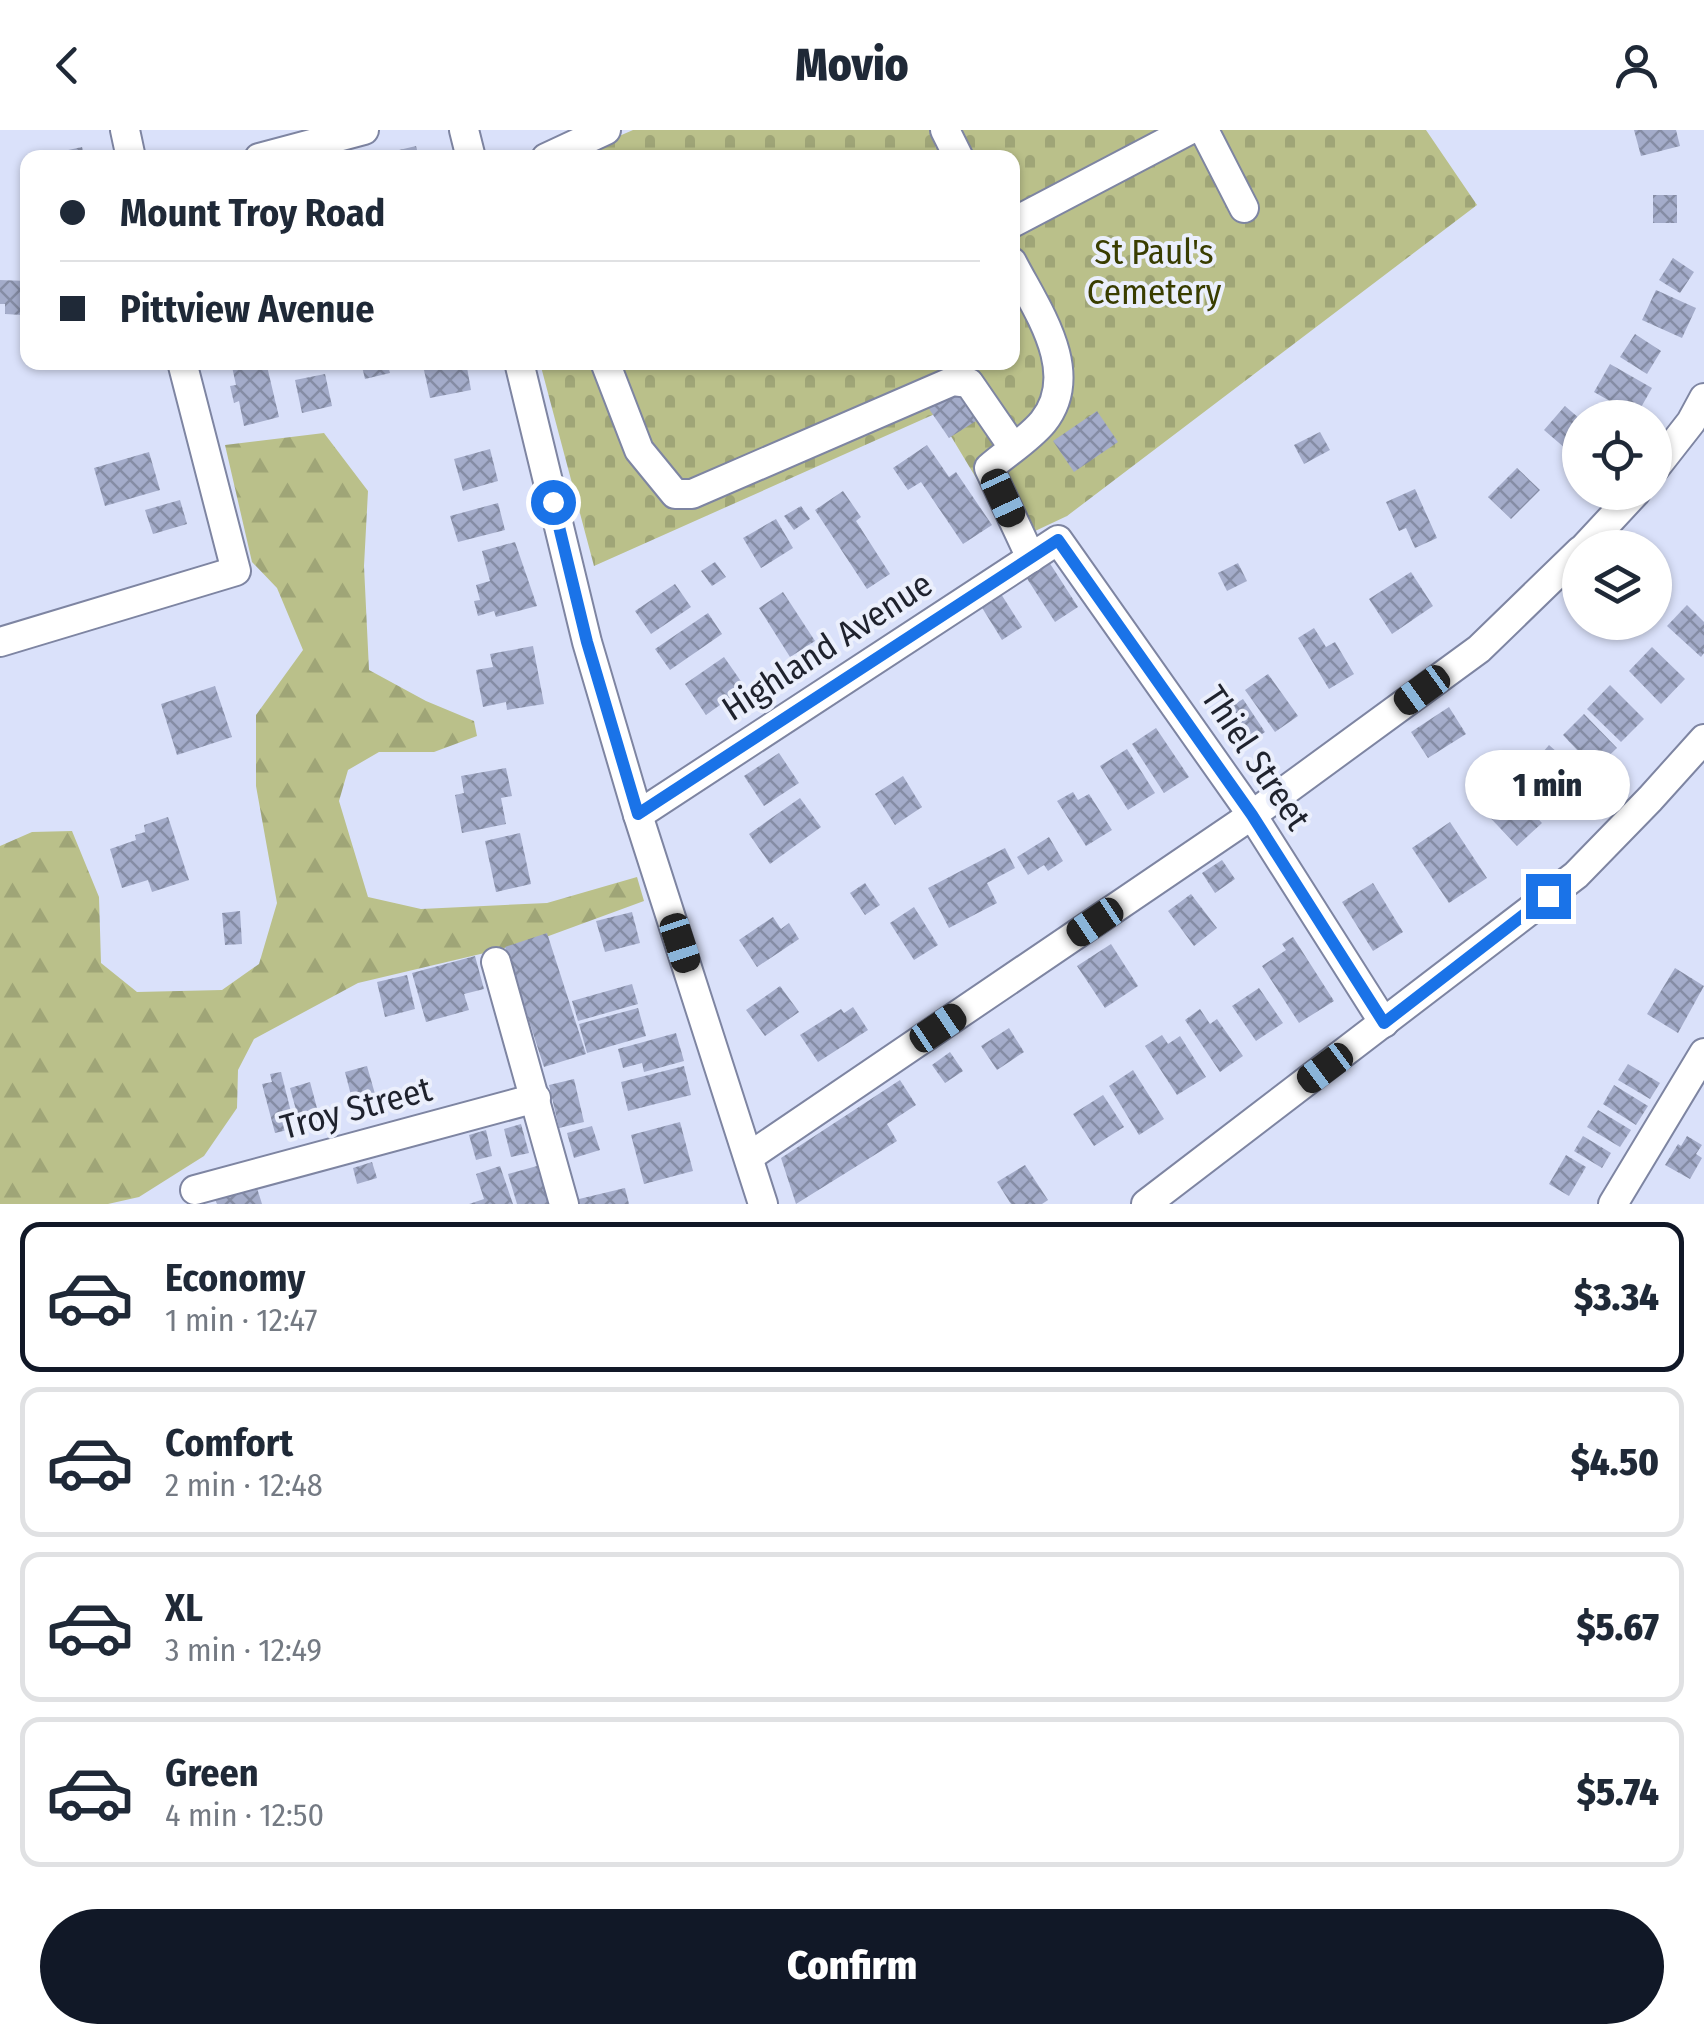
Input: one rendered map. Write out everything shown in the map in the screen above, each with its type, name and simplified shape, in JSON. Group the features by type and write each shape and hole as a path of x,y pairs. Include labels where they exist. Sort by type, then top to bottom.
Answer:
{"street":[{"path":"290,150 364,130"},
{"path":"563,150 606,130"},
{"path":"1020,219 1188,130"},
{"path":"1204,130 1244,208"},
{"path":"1020,278 1052,340 1062,381 1044,420 989,468 1031,558"},
{"path":"0,642 236,571 184,370"},
{"path":"521,370 587,642 763,1204"},
{"path":"608,370 639,450 675,494 692,494 953,381 969,383 1014,446"},
{"path":"1672,446 1704,398"},
{"path":"1600,530 1619,510"},
{"name":"Highland Avenue","path":"638,814 1058,540"},
{"name":"Thiel Street","path":"1058,540 1252,815 1384,1023"},
{"path":"750,1156 1252,815 1478,649 1562,568"},
{"path":"1146,1204 1576,875 1704,739"},
{"path":"496,962 564,1204"},
{"path":"1613,1204 1704,1052"},
{"name":"Troy Street","path":"195,1190 536,1098"}],"green space":[{"name":"St Paul's Cemetery","path":"633,130 1426,130 1477,205 1067,516 1014,541 937,413 594,566 542,370 1020,370 1020,150 587,150"},
{"path":"324,433 368,491 364,566 369,670 474,721 477,736 434,752 379,752 348,770 339,801 368,897 421,909 547,903 637,877 644,901 535,941 358,983 254,1039 238,1070 237,1108 204,1156 139,1197 108,1204 0,1204 0,846 32,832 72,831 99,897 101,963 137,992 222,990 259,964 277,903 256,786 256,715 303,650 277,588 252,562 225,445"}],"building":[{"path":"1634,130 1676,130 1680,146 1641,156"},
{"path":"1653,195 1677,195 1677,223 1653,223"},
{"path":"1673,258 1694,272 1680,293 1659,280"},
{"path":"0,280 20,281 20,315 5,314 5,304 0,304"},
{"path":"1656,290 1696,308 1682,338 1642,320"},
{"path":"1635,334 1661,351 1647,374 1620,357"},
{"path":"1610,364 1652,388 1645,400 1608,400 1594,392"},
{"path":"233,370 268,370 279,417 244,426 239,401 234,403 230,386 236,385"},
{"path":"363,370 389,370 390,373 365,379"},
{"path":"424,370 467,370 471,390 430,398"},
{"path":"325,374 332,406 302,413 295,380"},
{"path":"956,391 976,421 949,438 929,409"},
{"path":"1562,409 1562,446 1544,430"},
{"path":"1097,411 1118,442 1074,472 1053,441"},
{"path":"1320,432 1330,450 1304,464 1294,445"},
{"path":"927,445 949,477 956,472 992,525 963,544 921,482 908,490 893,468"},
{"path":"490,449 498,481 463,491 454,459"},
{"path":"149,452 160,490 105,506 94,468"},
{"path":"1517,468 1540,490 1511,519 1488,497"},
{"path":"1415,489 1437,538 1415,548 1406,528 1399,531 1386,502"},
{"path":"843,491 861,517 856,521 890,574 867,589 815,510"},
{"path":"180,500 187,524 153,534 145,510"},
{"path":"498,503 505,530 458,542 450,516"},
{"path":"801,506 810,519 794,530 784,516"},
{"path":"776,519 793,548 761,568 743,538"},
{"path":"515,542 537,606 496,617 494,611 478,616 474,601 480,600 476,585 490,581 482,551"},
{"path":"715,562 726,577 712,586 701,571"},
{"path":"1049,562 1078,607 1055,622 1026,577"},
{"path":"1238,563 1247,581 1227,591 1218,573"},
{"path":"1411,572 1433,606 1392,634 1369,599"},
{"path":"675,584 691,607 651,634 635,611"},
{"path":"783,592 815,641 790,657 759,608"},
{"path":"1001,594 1022,627 1002,640 981,606"},
{"path":"1687,605 1704,622 1701,657 1672,631 1672,621"},
{"path":"708,613 722,634 670,670 655,649"},
{"path":"1314,628 1326,647 1335,642 1354,674 1329,689 1298,638"},
{"path":"533,646 544,704 507,710 506,702 483,707 476,670 493,667 490,654"},
{"path":"1652,647 1685,679 1661,704 1629,671"},
{"path":"724,657 745,687 706,715 685,684"},
{"path":"1268,674 1298,716 1275,732 1245,690"},
{"path":"1610,685 1644,719 1621,742 1587,709"},
{"path":"215,686 232,737 177,755 161,704"},
{"path":"1243,699 1265,732 1236,751 1214,717"},
{"path":"1449,707 1466,734 1428,758 1411,732"},
{"path":"1584,714 1617,748 1595,769 1563,735"},
{"path":"1156,728 1189,777 1164,793 1132,744"},
{"path":"1549,745 1584,776 1567,796 1531,766"},
{"path":"1127,749 1155,793 1128,810 1100,766"},
{"path":"779,753 799,783 764,806 744,776"},
{"path":"506,768 512,796 501,798 506,824 462,833 455,795 464,793 461,776"},
{"path":"903,776 922,807 895,825 875,794"},
{"path":"1508,786 1542,823 1517,846 1483,810"},
{"path":"1073,792 1078,800 1089,794 1112,830 1086,846 1057,801"},
{"path":"800,798 821,827 770,864 749,834"},
{"path":"168,817 189,880 152,892 148,880 122,888 110,849 136,840 135,835 145,832 144,825"},
{"path":"1450,822 1487,878 1449,903 1412,848"},
{"path":"520,833 531,884 496,892 485,841"},
{"path":"1049,837 1063,861 1048,871 1044,865 1028,875 1017,857"},
{"path":"1005,848 1015,868 987,883 997,903 949,928 928,888"},
{"path":"1222,860 1235,879 1215,893 1202,873"},
{"path":"865,883 880,905 865,915 850,893"},
{"path":"1373,883 1403,932 1373,951 1342,902"},
{"path":"1191,894 1217,928 1194,946 1168,911"},
{"path":"914,907 938,945 914,960 890,923"},
{"path":"240,911 242,944 225,945 222,913"},
{"path":"632,912 640,943 605,952 596,921"},
{"path":"773,917 781,929 789,923 799,939 757,967 739,940"},
{"path":"547,933 586,1054 544,1067 505,947"},
{"path":"1293,937 1334,1001 1299,1023 1262,966 1286,950 1282,944"},
{"path":"1111,944 1138,986 1105,1008 1077,966"},
{"path":"475,956 484,989 464,994 469,1010 426,1022 412,973"},
{"path":"1675,968 1704,986 1678,1033 1647,1014"},
{"path":"407,975 415,1009 385,1017 377,982"},
{"path":"632,984 638,1004 578,1021 572,1001"},
{"path":"780,986 799,1012 765,1036 746,1010"},
{"path":"1259,988 1283,1023 1256,1041 1232,1006"},
{"path":"853,1007 868,1030 818,1062 800,1035 841,1009 844,1013"},
{"path":"638,1008 646,1036 587,1053 579,1024"},
{"path":"1200,1009 1210,1024 1217,1019 1243,1056 1220,1072 1185,1020"},
{"path":"1009,1028 1024,1052 997,1070 981,1046"},
{"path":"676,1033 684,1061 644,1072 642,1063 623,1068 618,1049"},
{"path":"1162,1035 1168,1044 1180,1036 1206,1077 1177,1095 1145,1046"},
{"path":"950,1052 963,1071 945,1083 932,1065"},
{"path":"1628,1064 1660,1083 1650,1099 1618,1080"},
{"path":"367,1066 377,1101 354,1107 345,1072"},
{"path":"684,1066 691,1095 628,1111 621,1082"},
{"path":"1133,1070 1164,1119 1139,1135 1109,1086"},
{"path":"281,1072 295,1128 275,1133 262,1084 272,1082 270,1074"},
{"path":"574,1079 584,1122 559,1128 549,1085"},
{"path":"900,1080 916,1105 887,1124 897,1141 796,1204 781,1158"},
{"path":"310,1082 321,1123 301,1128 290,1088"},
{"path":"1614,1085 1648,1106 1636,1125 1603,1104"},
{"path":"1103,1095 1124,1127 1094,1146 1073,1114"},
{"path":"1598,1110 1631,1130 1620,1147 1587,1127"},
{"path":"680,1122 693,1171 644,1184 631,1135"},
{"path":"521,1124 529,1153 511,1157 504,1129"},
{"path":"592,1126 600,1150 574,1158 567,1133"},
{"path":"486,1130 492,1156 476,1160 469,1135"},
{"path":"1583,1136 1611,1153 1602,1168 1574,1151"},
{"path":"1687,1136 1702,1145 1696,1154 1702,1158 1690,1179 1665,1165"},
{"path":"1566,1155 1586,1167 1569,1196 1549,1184"},
{"path":"372,1162 377,1178 357,1184 353,1168"},
{"path":"1025,1165 1048,1200 1042,1204 1011,1204 997,1182"},
{"path":"500,1166 513,1204 469,1204 484,1199 476,1174"},
{"path":"537,1166 549,1204 517,1204 508,1174"},
{"path":"256,1185 262,1204 217,1204 214,1197"},
{"path":"625,1188 629,1204 580,1204 579,1199"}],"route":[{"path":"553,502 587,642 638,814 1058,540 1252,815 1384,1023 1548,896"}]}
